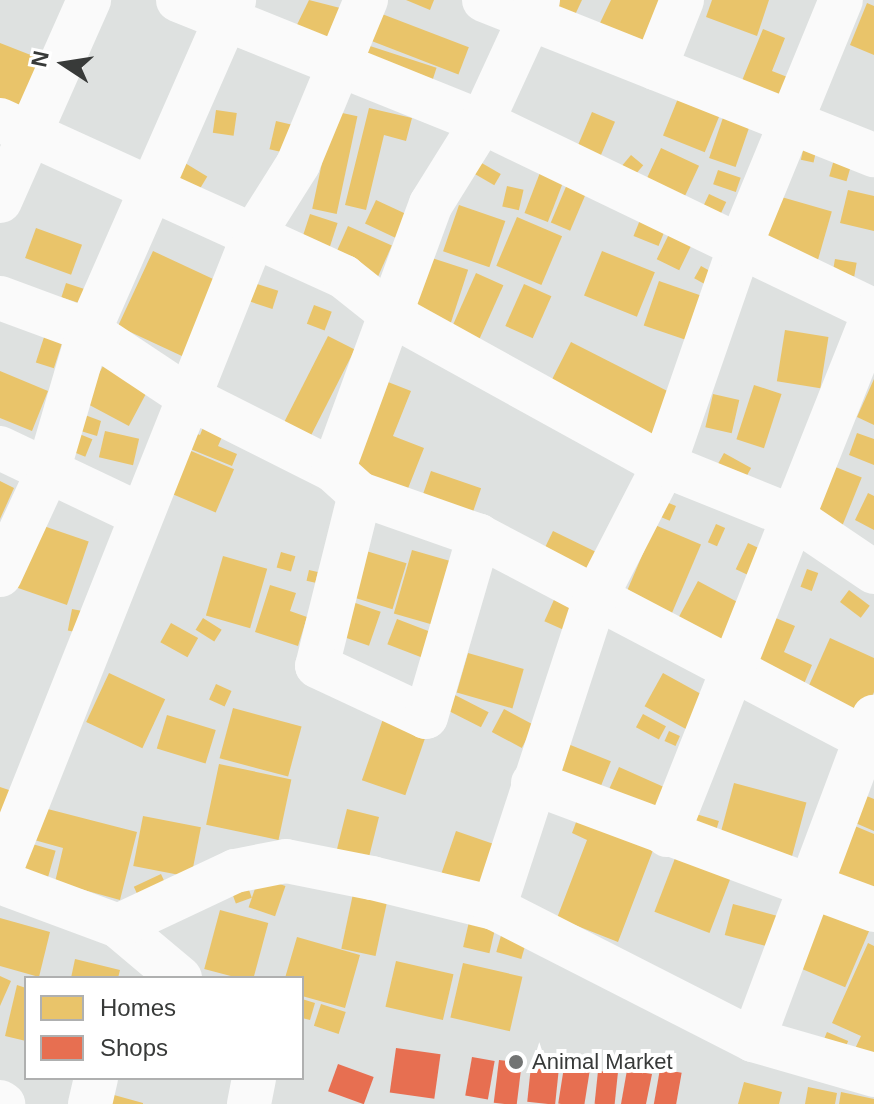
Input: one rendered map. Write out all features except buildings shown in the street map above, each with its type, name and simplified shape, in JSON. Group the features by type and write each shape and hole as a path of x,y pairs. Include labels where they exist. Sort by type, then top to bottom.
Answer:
{"street":[{"path":"0,201 16,128 89,0"},
{"path":"178,0 230,10 335,64 482,122 738,251 874,312 730,668 667,835"},
{"path":"0,872 139,514 190,398 254,234 298,164 335,64 366,0"},
{"path":"484,0 535,9 655,68 874,155"},
{"path":"655,68 682,0"},
{"path":"494,908 595,599 664,465 738,251 841,0"},
{"path":"479,536 426,717 317,666 347,482 392,315 431,204 482,122 535,9"},
{"path":"0,575 48,471 89,331 147,189 230,10"},
{"path":"16,128 344,277 392,315 664,465 791,516 874,572"},
{"path":"0,298 89,331 190,398 347,482 479,536 730,668 872,733 807,882 753,1040"},
{"path":"0,448 139,514"},
{"path":"533,783 667,835 807,882 874,910"},
{"path":"123,948 235,871 286,861 494,908 753,1040 874,1075"},
{"path":"0,882 176,976"},
{"path":"90,1104 96,1080"},
{"path":"249,1104 254,1080"}],"place":[{"name":"Animal Market","path":"516,1062"}]}
